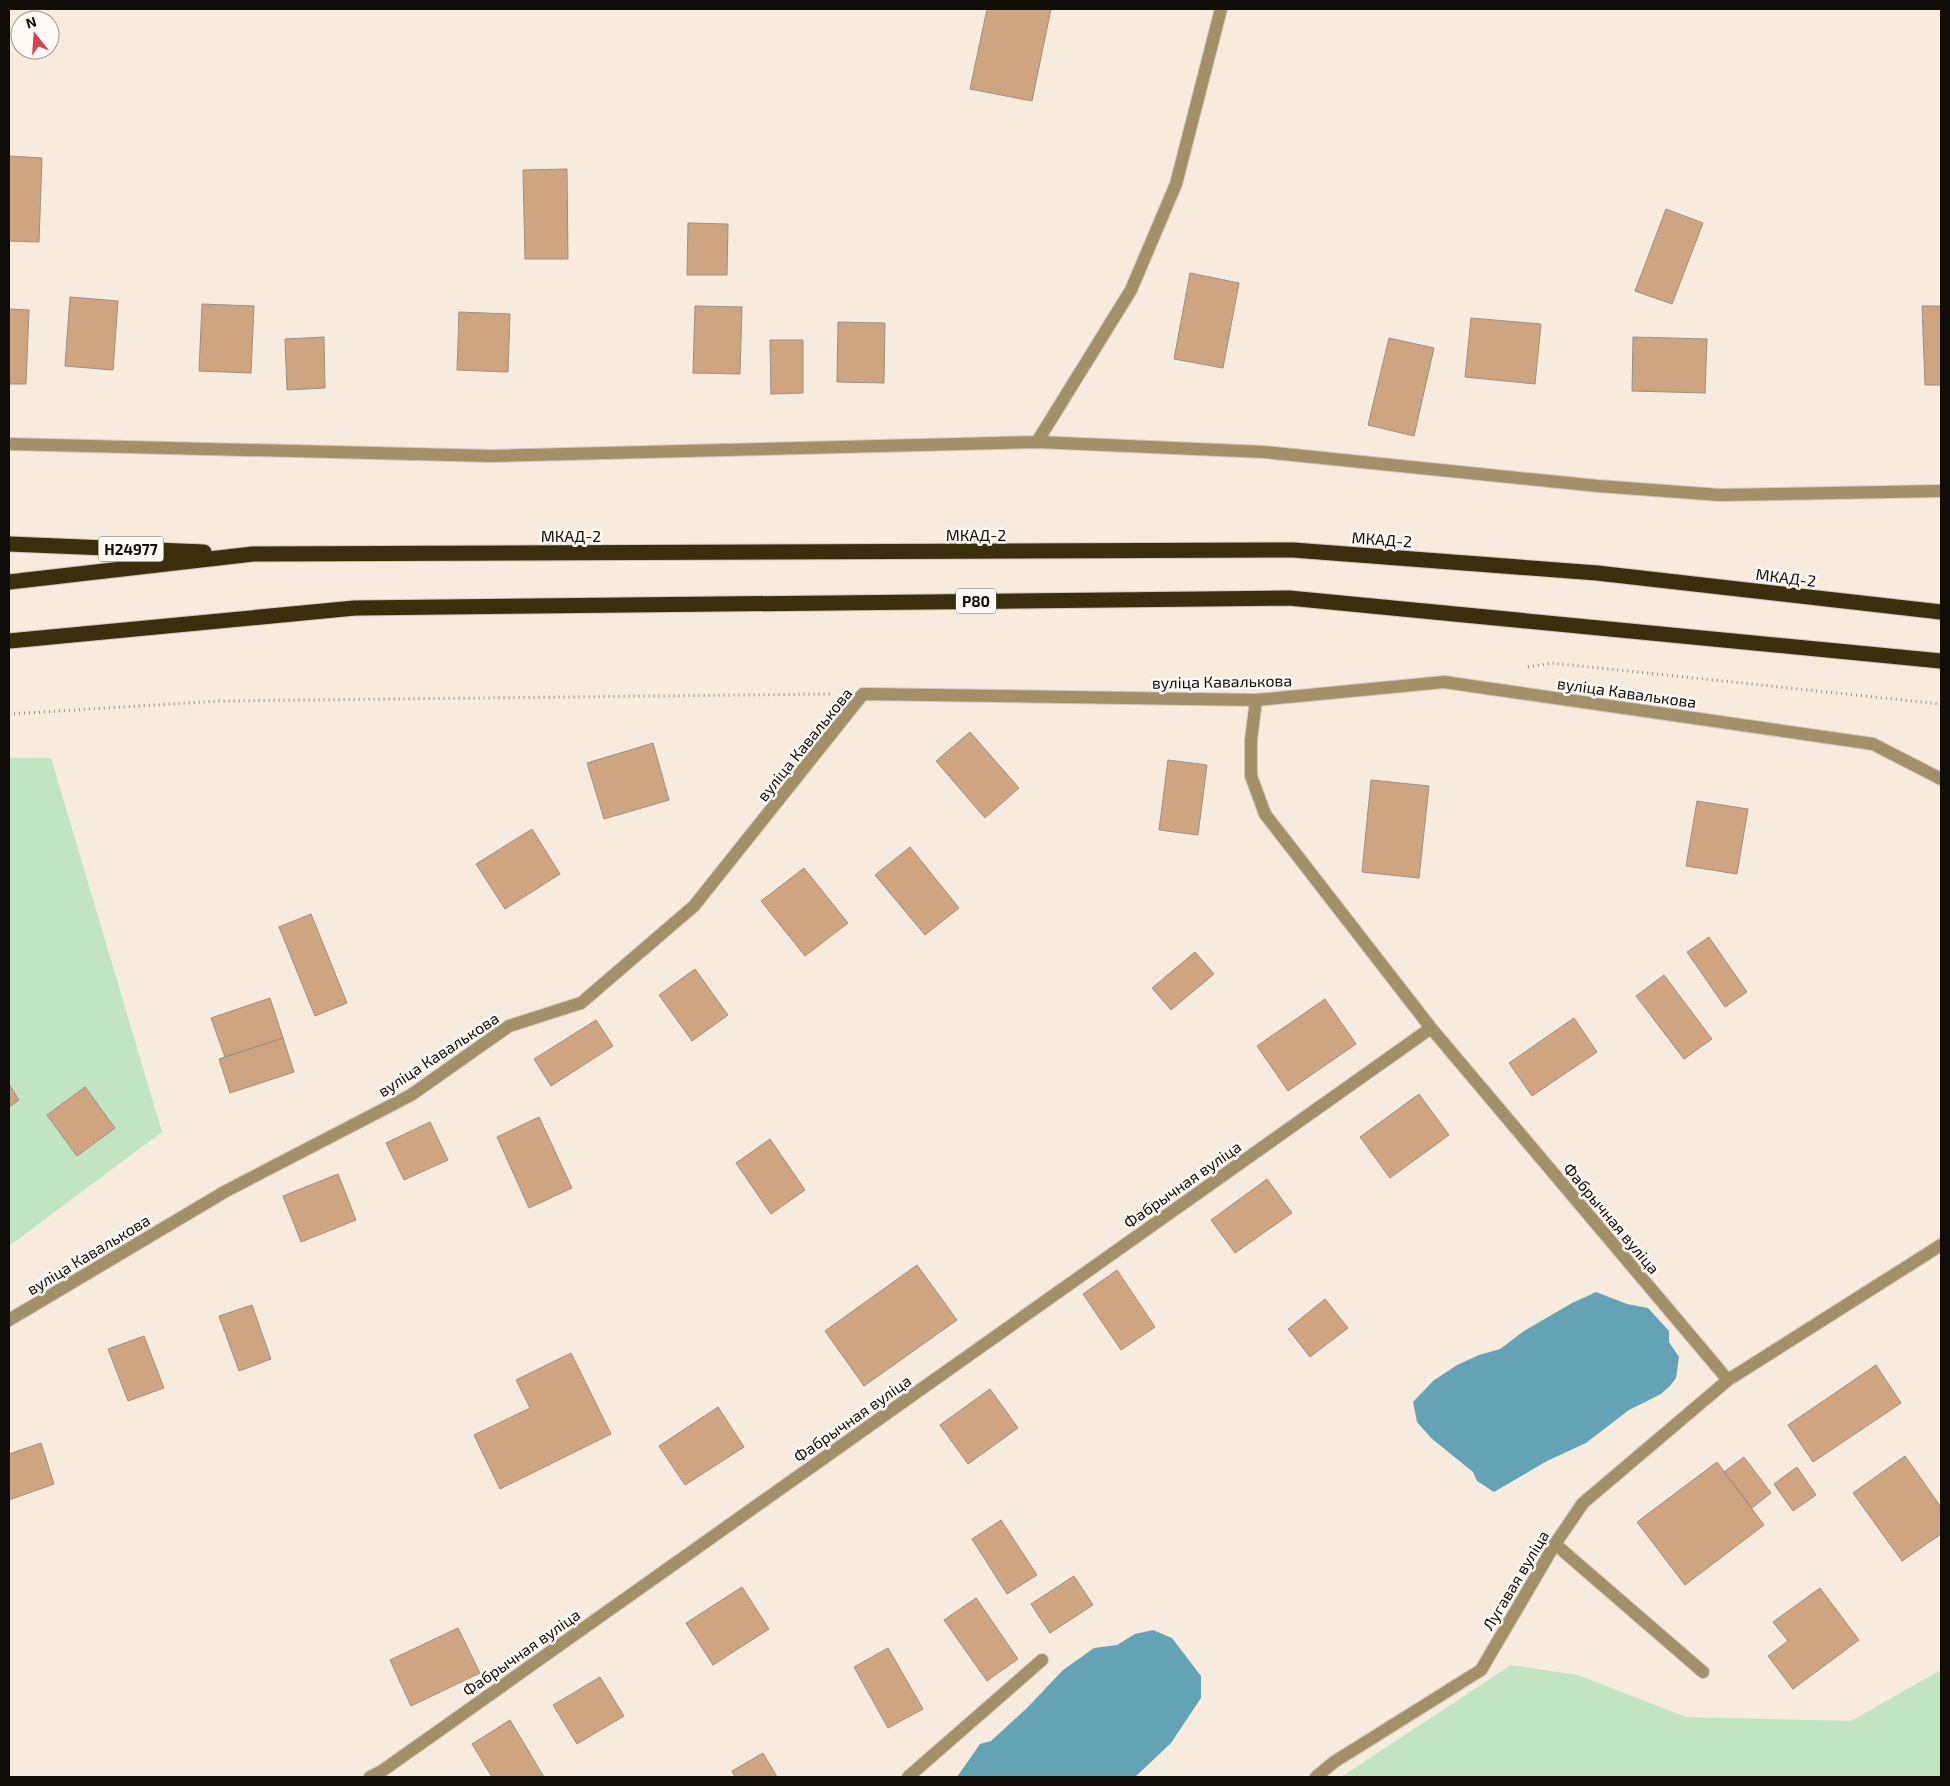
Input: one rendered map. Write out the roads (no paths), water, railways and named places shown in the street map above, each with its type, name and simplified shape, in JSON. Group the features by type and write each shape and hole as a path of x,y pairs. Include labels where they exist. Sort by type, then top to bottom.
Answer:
{"highway":[{"name":"Н24977","path":"9,544 254,554"},
{"name":"МКАД-2","path":"9,582 254,554 1293,550 1597,573 1941,612"},
{"name":"Р80","path":"9,641 355,608 1289,598 1941,661"}],"street":[{"path":"1036,442 1131,290 1176,184 1221,9"},
{"path":"9,444 492,456 1036,442 1264,452 1598,486 1720,495 1941,491"},
{"name":"вуліца Кавалькова","path":"9,1320 226,1191 411,1095 509,1026 581,1004 694,906 863,694 1256,700 1444,682 1873,744 1941,779"},
{"path":"1256,700 1251,776 1265,814 1431,1028"},
{"name":"Фабрычная вуліца","path":"370,1777 382,1771 1431,1028 1728,1380"},
{"path":"1728,1380 1941,1245"},
{"name":"Лугавая вуліца","path":"1316,1777 1334,1762 1480,1670 1555,1544 1583,1503 1728,1380"},
{"path":"1555,1544 1704,1672"},
{"path":"908,1777 1042,1660"}],"water":[{"path":"1596,1292 1627,1304 1648,1308 1669,1331 1669,1342 1679,1357 1676,1378 1661,1394 1629,1410 1586,1443 1547,1461 1494,1492 1477,1481 1473,1472 1431,1438 1417,1422 1413,1402 1433,1381 1457,1365 1479,1355 1500,1349 1524,1331 1572,1303"},
{"path":"1153,1630 1172,1638 1201,1676 1201,1698 1171,1743 1135,1777 957,1777 980,1744 991,1741 1027,1708 1063,1670 1094,1648 1117,1645 1135,1634"}]}
